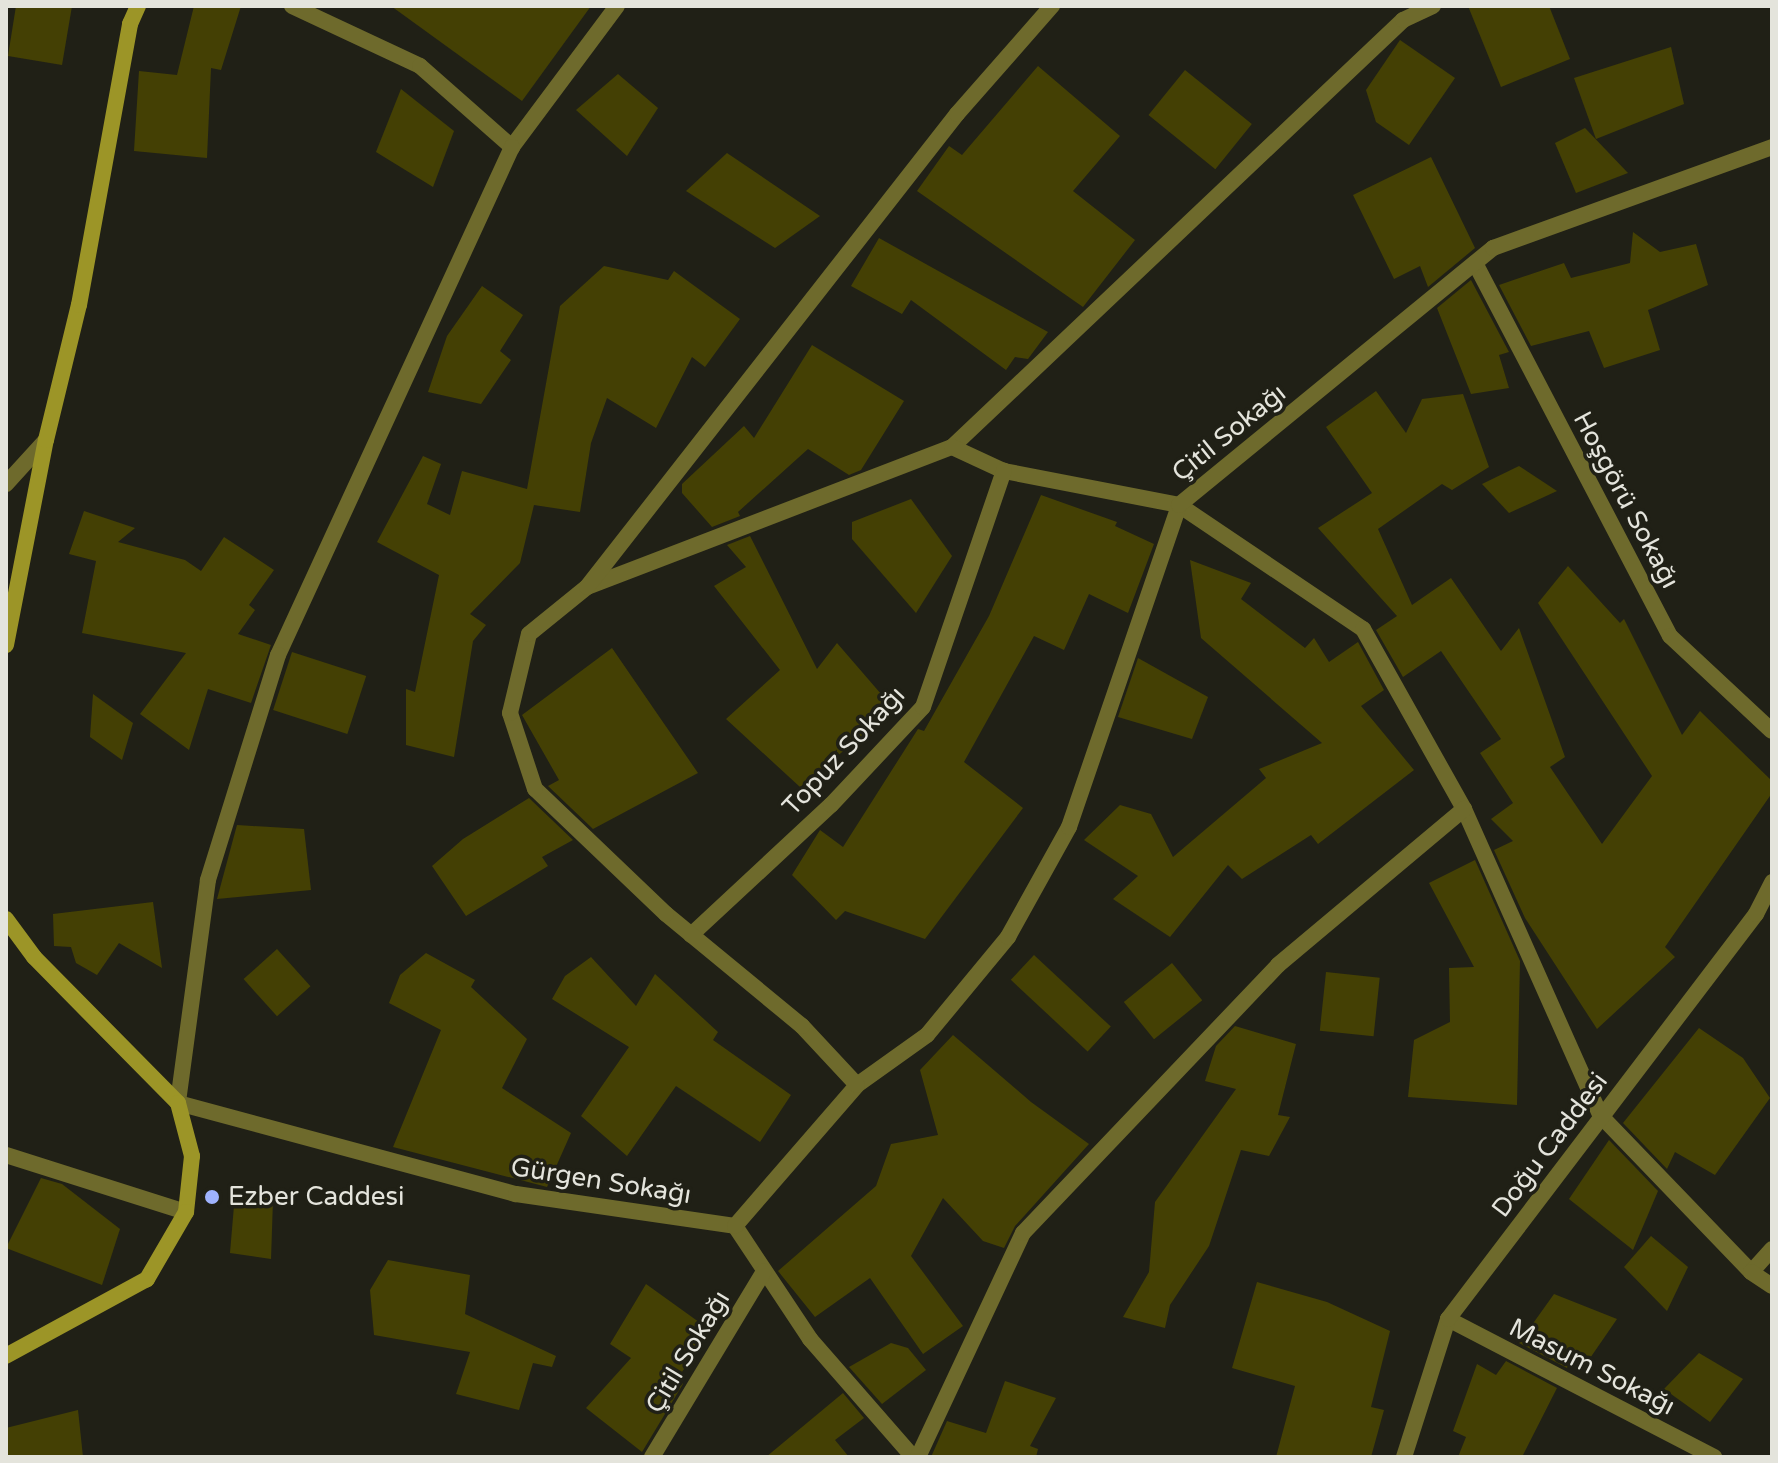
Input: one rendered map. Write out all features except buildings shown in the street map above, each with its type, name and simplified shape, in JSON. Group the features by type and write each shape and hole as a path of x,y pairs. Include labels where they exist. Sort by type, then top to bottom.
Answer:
{"street":[{"path":"6,645 46,440 79,305 130,24 138,6"},
{"path":"292,6 420,66 512,147"},
{"path":"6,1356 147,1279 186,1212 192,1156 178,1103 208,880 278,655 512,147 617,6"},
{"path":"857,1085 802,1026 691,935 535,789 510,713 529,634 587,587 949,123 1052,6"},
{"path":"587,587 952,447 1403,20 1433,6"},
{"name":"Çitil Sokağı","path":"735,1226 857,1085 927,1035 1008,937 1069,827 1179,505 1493,248 1772,147"},
{"name":"Hoşgörü Sokağı","path":"1475,263 1670,636 1772,731"},
{"path":"6,484 46,440"},
{"path":"952,447 1004,471 1179,505 1363,629 1464,809 1601,1116 1751,1272 1772,1286"},
{"name":"Topuz Sokağı","path":"691,935 831,805 923,707 1004,471"},
{"path":"735,1226 810,1339 915,1457 1023,1233 1278,965 1464,809"},
{"name":"Doğu Caddesi","path":"1404,1457 1448,1319 1756,914 1772,882"},
{"path":"6,919 34,957 178,1103"},
{"name":"Gürgen Sokağı","path":"178,1103 516,1194 735,1226"},
{"path":"6,1155 186,1212"},
{"path":"1751,1272 1772,1249"},
{"name":"Çitil Sokağı","path":"652,1457 764,1271"},
{"name":"Masum Sokağı","path":"1448,1319 1714,1457"}],"place":[{"name":"Ezber Caddesi","path":"212,1197"}]}
